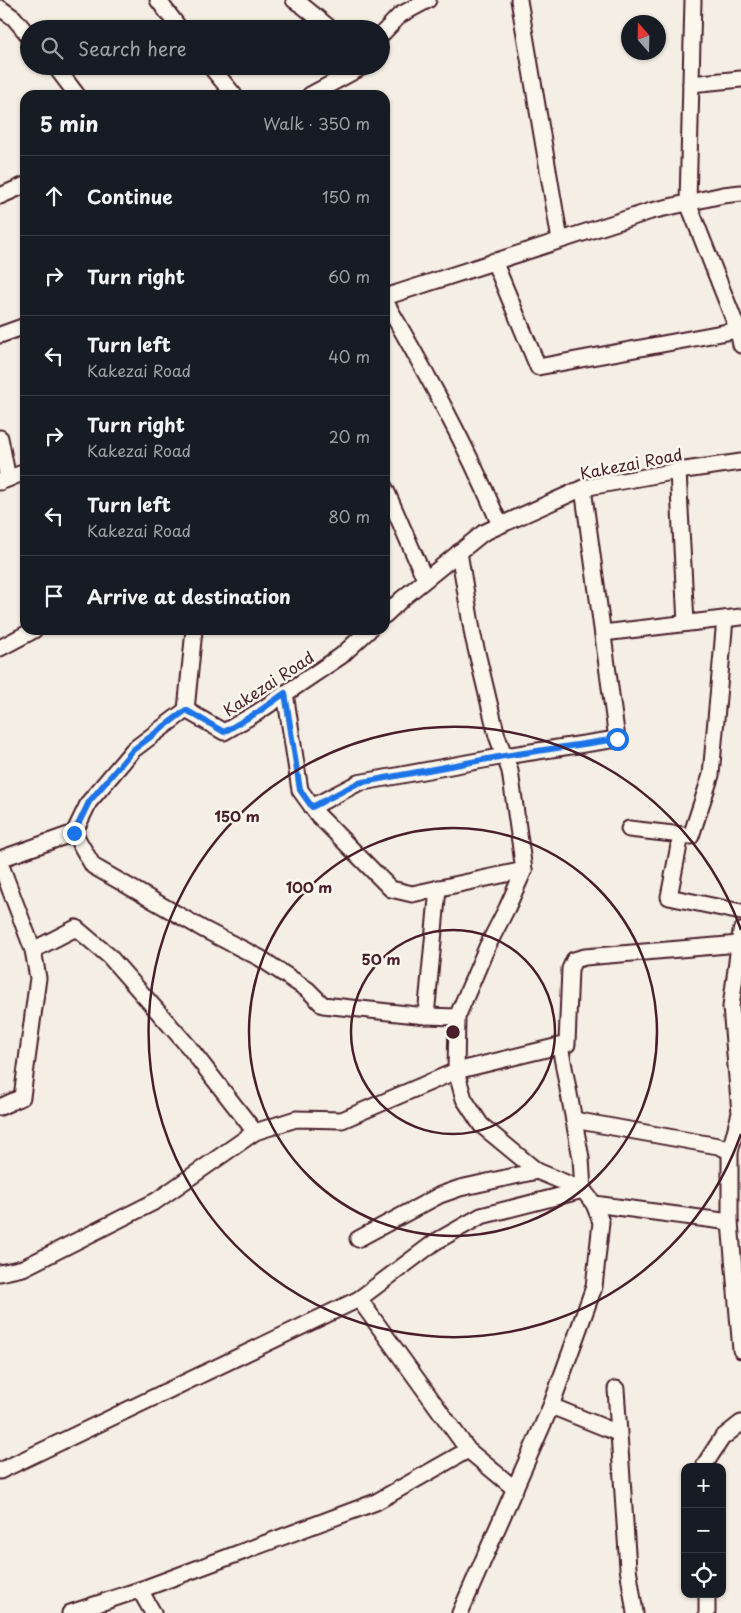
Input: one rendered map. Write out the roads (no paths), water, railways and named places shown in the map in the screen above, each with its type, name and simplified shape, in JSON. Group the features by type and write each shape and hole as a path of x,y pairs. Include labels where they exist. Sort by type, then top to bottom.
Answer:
{"street":[{"path":"158,0 173,20"},
{"path":"294,0 320,20"},
{"path":"519,0 560,240"},
{"path":"494,261 538,367 739,338 688,203 693,0"},
{"path":"390,26 400,15 422,2"},
{"path":"0,8 14,18 20,25"},
{"path":"62,75 73,90"},
{"path":"217,75 230,90"},
{"path":"319,90 347,75"},
{"path":"691,84 741,79"},
{"path":"0,196 20,187"},
{"path":"390,295 651,211 722,195 741,193"},
{"path":"390,310 424,369 486,491 500,525"},
{"path":"0,334 20,328"},
{"path":"0,438 4,481 20,474"},
{"name":"Kakezai Road","path":"390,611 483,533 583,488 741,462"},
{"path":"678,471 686,623"},
{"path":"312,807 358,783 504,756 617,739 583,488"},
{"path":"390,499 426,579"},
{"path":"460,552 473,636 498,736 510,771 524,870 487,947 457,1017 456,1072 464,1098 481,1125 537,1171 583,1190 594,1204 601,1222 594,1287 552,1406 460,1613"},
{"path":"603,633 741,617"},
{"path":"629,829 691,836 711,775 725,619"},
{"path":"0,648 25,635"},
{"path":"0,859 74,833 89,802 133,750 186,710 194,635"},
{"name":"Kakezai Road","path":"186,710 224,732 258,712 341,656 364,635"},
{"path":"285,693 300,790 318,815 391,889 412,894 524,870"},
{"path":"74,833 93,866 203,929 260,958 308,990 323,1005 426,1016 457,1017"},
{"path":"681,835 669,897 741,912"},
{"path":"0,863 32,950 38,978 22,1097 0,1107"},
{"path":"426,1016 438,888"},
{"path":"32,950 76,928 109,956 189,1047 255,1132"},
{"path":"0,1274 23,1268 156,1200 255,1132 296,1119 342,1120 456,1072 567,1044 570,969 574,960 740,937 731,1007 737,1038 740,1113 739,1128 730,1152 730,1222 741,1350"},
{"path":"560,1046 581,1158 583,1190"},
{"path":"574,1120 718,1146 730,1152"},
{"path":"358,1239 440,1195 460,1188 537,1171"},
{"path":"0,1471 359,1299 435,1242 480,1216 583,1190"},
{"path":"594,1204 730,1222"},
{"path":"359,1299 468,1450 515,1489"},
{"path":"616,1389 628,1568 635,1613"},
{"path":"552,1406 618,1432"},
{"path":"706,1463 722,1438 741,1423"},
{"path":"70,1613 140,1590 376,1502 468,1450"},
{"path":"140,1590 153,1613"},
{"path":"707,1598 707,1613"}]}
